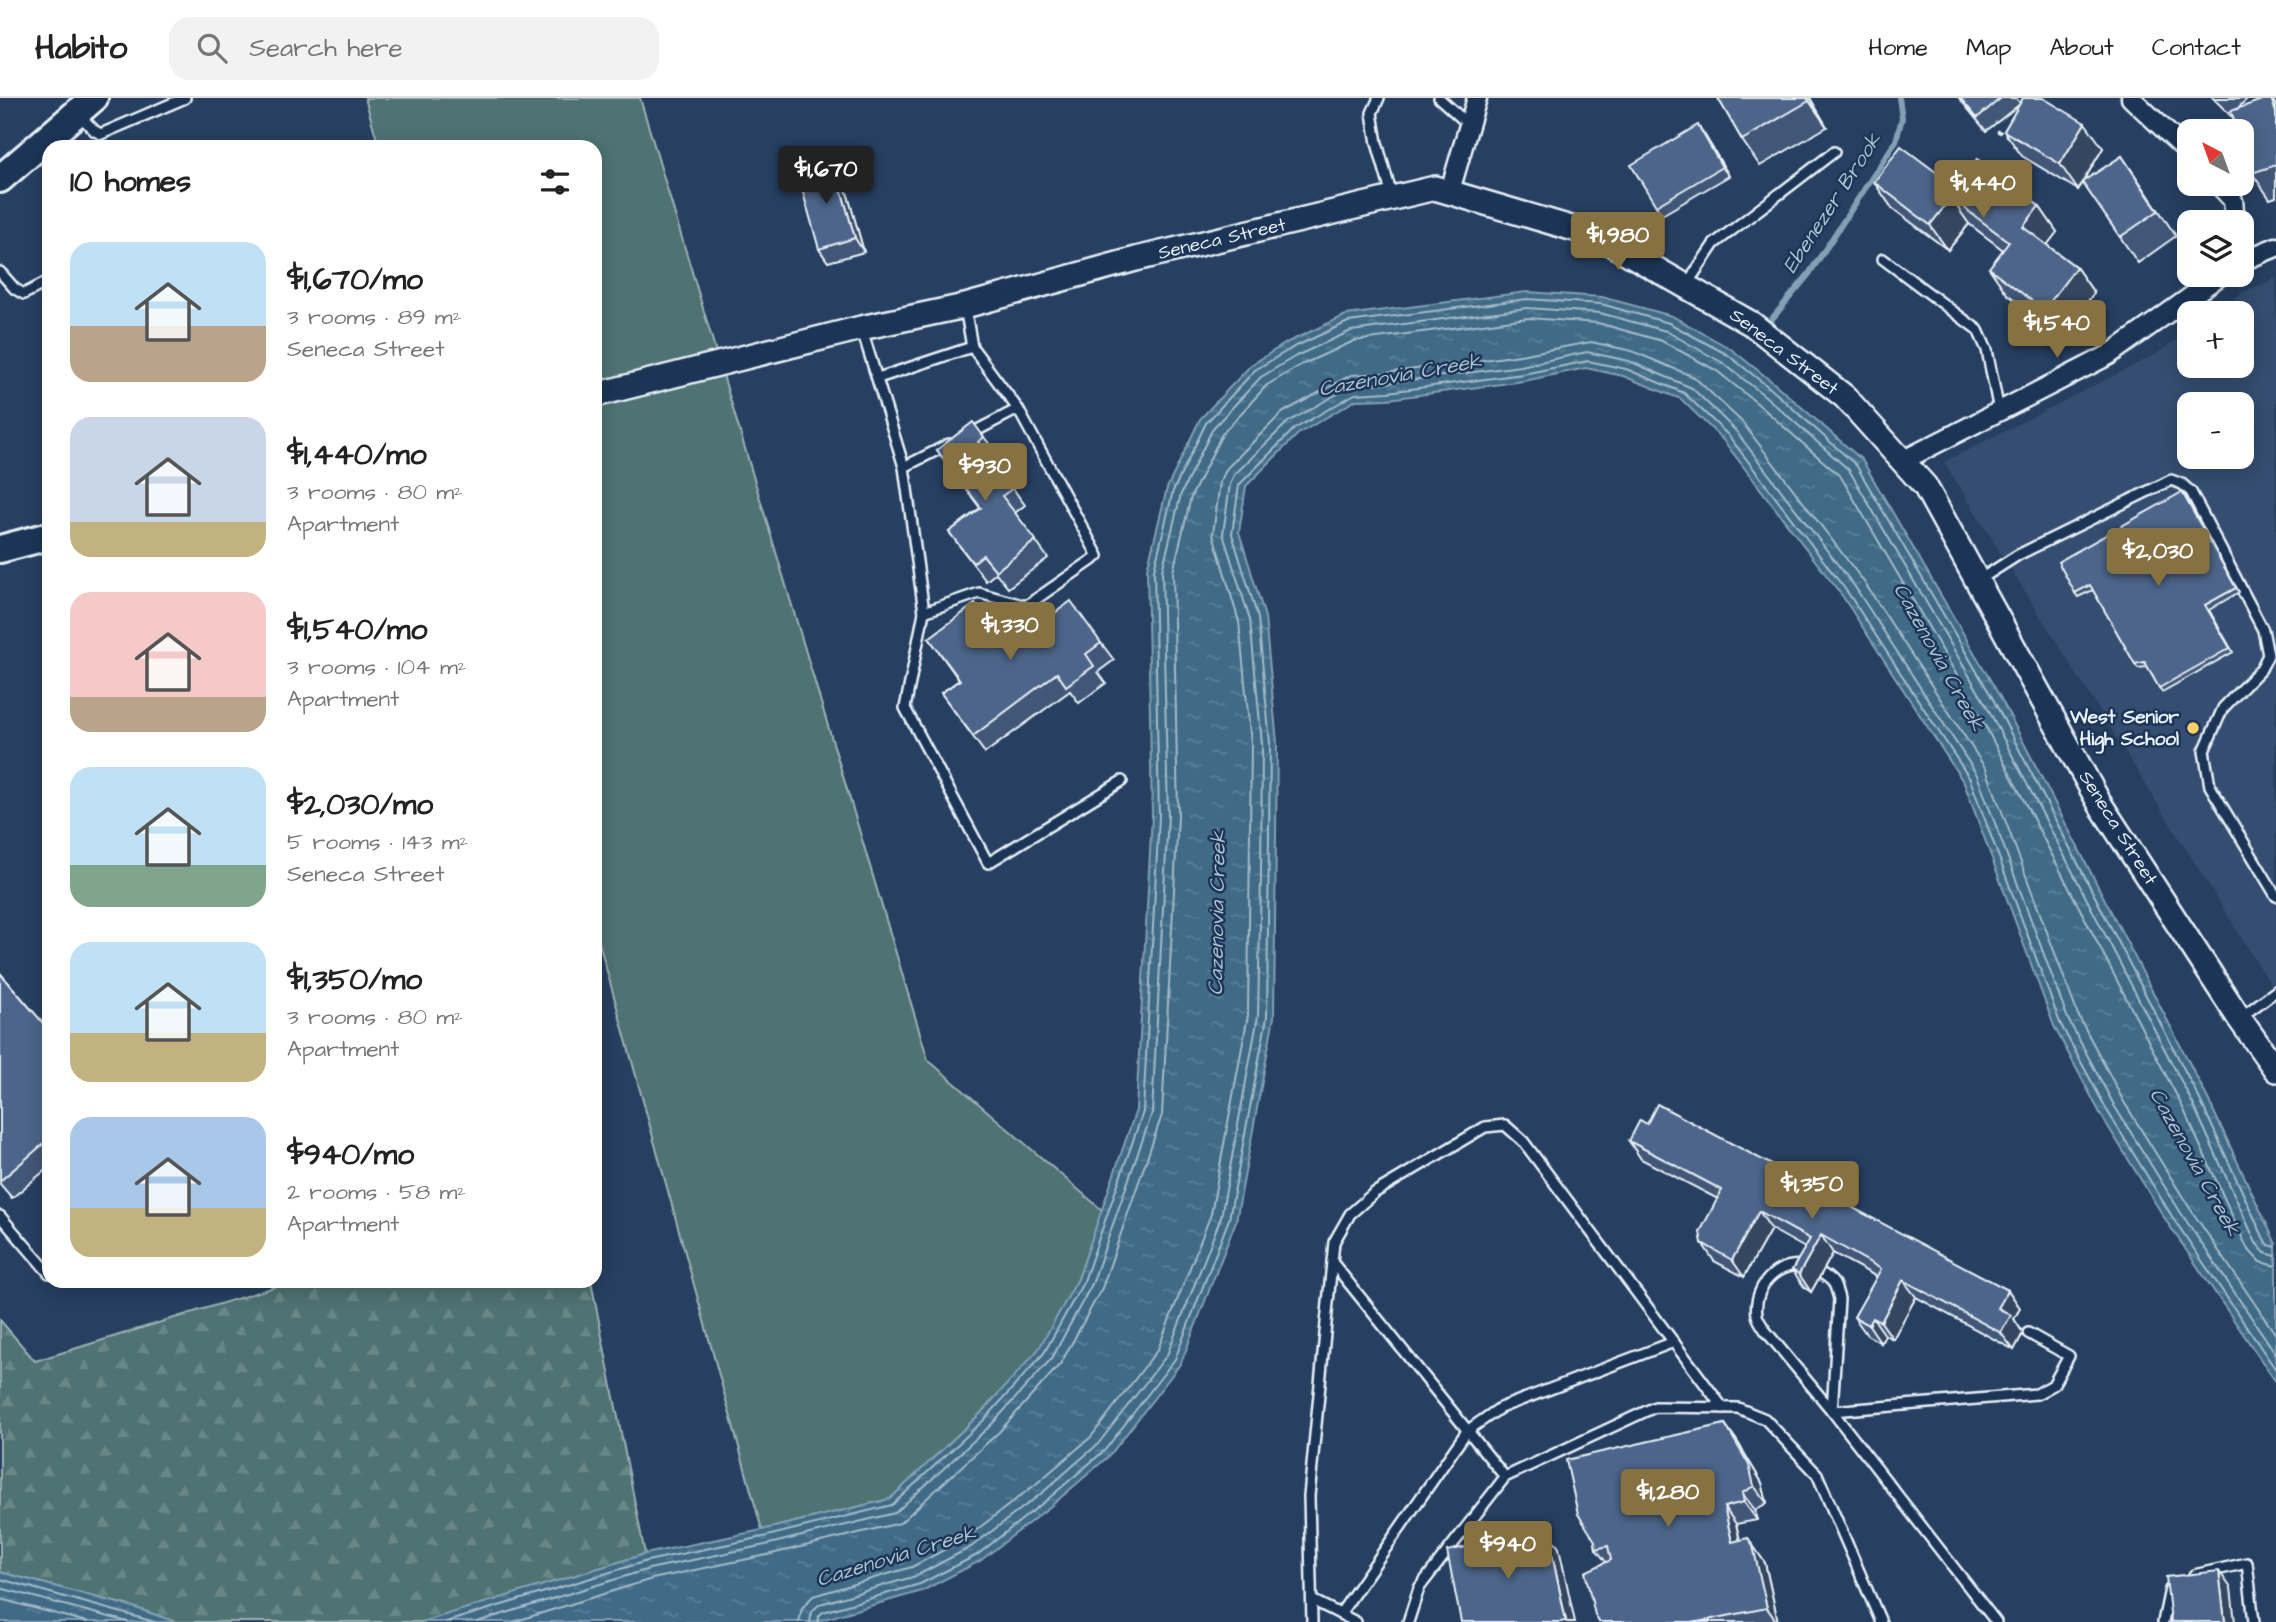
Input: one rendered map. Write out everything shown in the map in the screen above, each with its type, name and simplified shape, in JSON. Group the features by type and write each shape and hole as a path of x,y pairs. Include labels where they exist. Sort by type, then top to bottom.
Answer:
{"main road":[{"path":"43,140 82,104"},
{"path":"0,179 42,141"},
{"path":"0,549 42,538"}],"street":[{"path":"1449,194 1477,98"},
{"path":"2131,98 2177,142"},
{"name":"Seneca Street","path":"602,393 862,328 965,306 1136,259 1435,188 1598,236 1752,324 1845,397 1925,486 2100,804 2239,1018 2276,1070"},
{"path":"2254,256 2276,247"},
{"path":"1902,461 2109,355 2204,287"}],"lane":[{"path":"82,104 95,131 101,134 185,98"},
{"path":"1379,98 1372,113 1377,143 1393,198"},
{"path":"1439,98 1469,126"},
{"path":"1686,286 1714,244 1833,152"},
{"path":"1883,260 1978,330 1987,349 1999,411"},
{"path":"0,272 15,289 24,294 42,285"},
{"path":"924,612 979,593 1026,606 1098,556 1018,409 972,347 965,306"},
{"path":"862,328 904,467 924,612 905,708 988,863 1122,781"},
{"path":"878,378 972,347"},
{"path":"904,467 1018,409"},
{"path":"1978,581 2018,555 2171,480 2182,484 2191,492 2263,630 2268,655 2261,669 2223,708 2204,751 2210,786 2276,896"},
{"path":"2239,1018 2276,991"},
{"path":"1312,1622 1309,1496 1334,1242 1350,1214 1374,1193 1485,1127 1505,1125 1523,1142 1723,1408"},
{"path":"0,1216 42,1265"},
{"path":"1332,1262 1505,1477"},
{"path":"1832,1411 1839,1299 1834,1283 1828,1277 1808,1266 1789,1265 1776,1271 1765,1285 1758,1303 1757,1317 1996,1622"},
{"path":"1832,1411 2037,1394 2053,1385 2069,1356 2028,1333"},
{"path":"1340,1614 1467,1430 1500,1408 1674,1342"},
{"path":"1408,1622 1419,1588 1505,1477 1655,1407 1738,1408 1765,1419 1817,1474 1881,1622"},
{"path":"2185,1577 2247,1563 2254,1622"},
{"path":"2163,1622 2173,1579"},
{"path":"1312,1600 1356,1622"}],"path":[{"path":"1997,131 2010,138 2018,128"}],"shaded area":[{"name":"West Senior High School","path":"2276,278 2276,993 1944,462 2156,354 2177,339 2177,378 2254,378 2254,301 2231,301 2243,292"}],"green space":[{"path":"365,98 640,98 928,1060 1102,1210 1078,1279 1039,1350 980,1414 890,1499 762,1530 602,953 602,140 377,140"},
{"path":"271,1288 592,1288 645,1554 422,1622 176,1622 133,1607 0,1572 0,1320 35,1361"}],"water":[{"name":"Cazenovia Creek","path":"1527,292 1602,297 1672,316 1731,349 1862,460 1999,695 2207,1097 2276,1244 2276,1382 2167,1222 2101,1115 2054,1026 1964,783 1843,597 1723,440 1681,399 1623,376 1586,368 1524,381 1388,399 1356,400 1298,434 1246,486 1239,532 1265,617 1277,743 1274,1017 1236,1221 1181,1363 1110,1455 980,1561 922,1591 814,1622 422,1622 645,1554 762,1530 890,1499 980,1414 1038,1350 1078,1279 1136,1110 1152,815 1147,569 1167,488 1200,419 1251,365 1288,342 1346,315"},
{"path":"0,1572 133,1607 176,1622 0,1622"}],"building":[{"path":"1718,98 1807,98 1809,101 1742,140"},
{"path":"1960,98 2001,98 1977,118"},
{"path":"2023,98 2043,98 2085,123 2060,164 2004,131"},
{"path":"2271,98 2276,113 2276,165 2254,172 2254,119 2234,119 2231,111"},
{"path":"1698,125 1722,167 1656,206 1631,165"},
{"path":"1901,146 1956,187 1977,159 2039,206 2023,227 2076,267 2044,310 1989,268 2009,242 1951,198 1930,225 1874,182"},
{"path":"2122,156 2158,211 2120,237 2082,182"},
{"path":"834,164 855,238 819,249 798,175"},
{"path":"973,422 984,437 978,442 1013,488 1002,496 1036,540 996,571 983,555 973,563 949,532 981,508 937,450"},
{"path":"2182,492 2236,588 2205,605 2230,648 2159,688 2145,662 2135,664 2090,585 2075,593 2058,562"},
{"path":"1071,601 1101,643 1086,654 1094,666 1066,686 1057,673 973,736 941,693 960,680 929,638 975,604 1008,648"},
{"path":"0,973 42,1022 42,1145 0,1181"},
{"path":"1657,1104 2008,1290 1998,1308 2011,1315 2001,1333 1903,1280 1881,1322 1873,1318 1869,1325 1854,1317 1881,1269 1821,1235 1799,1274 1792,1270 1810,1239 1759,1211 1732,1260 1702,1243 1700,1232 1722,1190 1629,1141 1640,1120 1647,1124"},
{"path":"1725,1424 1749,1465 1754,1486 1742,1493 1744,1502 1724,1507 1732,1542 1748,1538 1753,1546 1767,1608 1697,1622 1599,1622 1585,1572 1611,1560 1608,1546 1596,1549 1595,1541 1578,1514 1566,1460"},
{"path":"1547,1530 1566,1621 1461,1622 1447,1551"},
{"path":"2219,1571 2225,1622 2171,1622 2166,1577"}],"waterway":[{"name":"Ebenezer Brook","path":"1771,320 1809,274 1896,141 1902,118 1899,98"}],"place":[{"name":"West Senior High School","path":"2193,728"}]}
